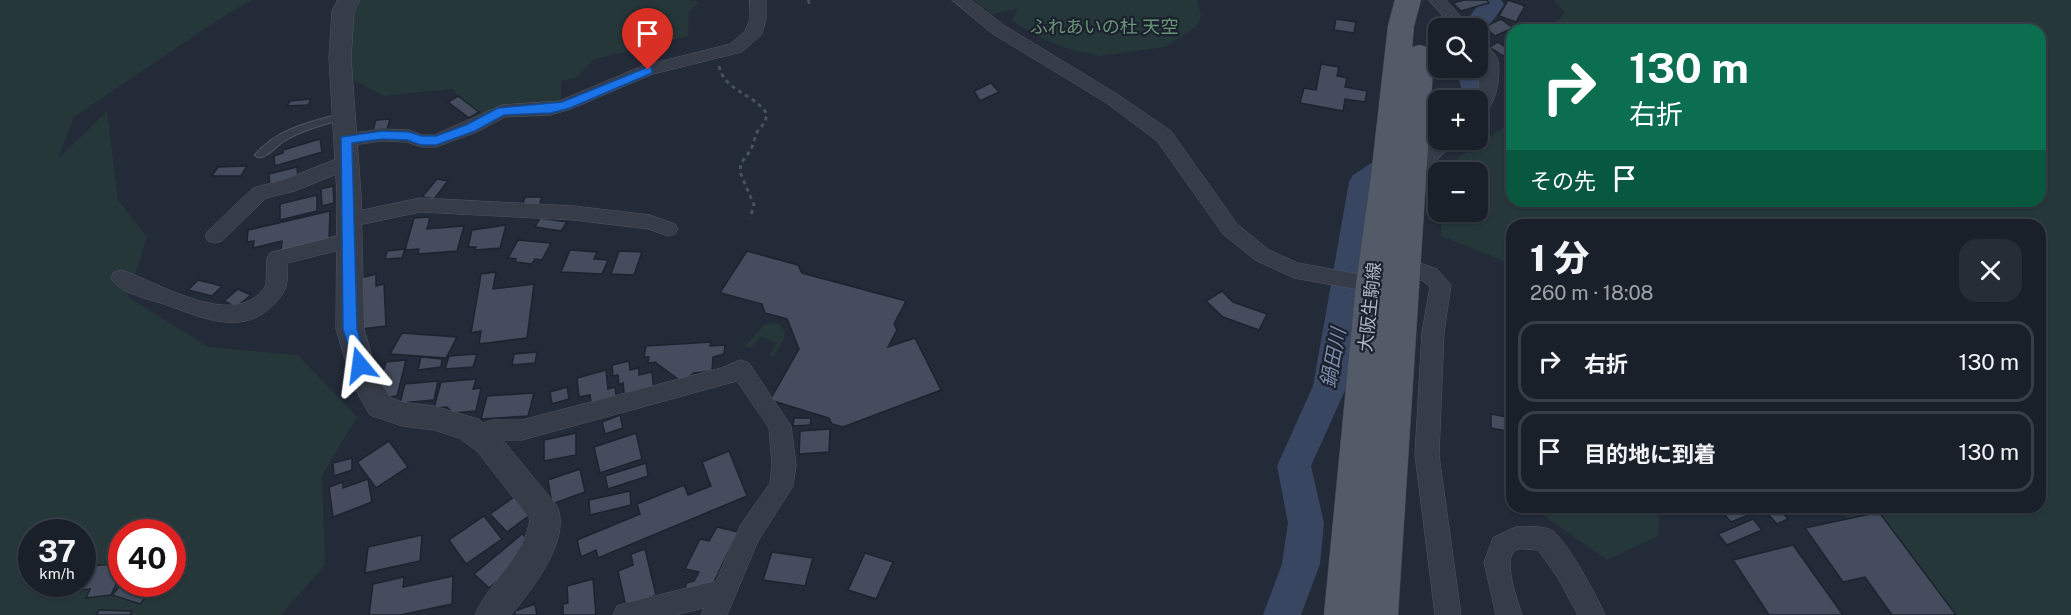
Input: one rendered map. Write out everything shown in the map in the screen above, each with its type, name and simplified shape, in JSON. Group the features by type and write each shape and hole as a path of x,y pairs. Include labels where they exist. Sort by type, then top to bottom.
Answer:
{"main road":[{"name":"大阪生駒線","path":"1378,615 1403,265 1401,26 1408,0"},
{"name":"大阪生駒線","path":"1344,615 1365,283 1402,162 1422,23 1429,0"}],"street":[{"path":"349,0 343,11 340,38 346,139 350,329 366,383 380,406 402,414 434,418 468,428 478,435 487,442 546,516 545,532 538,553 492,615"},
{"path":"215,236 260,193 288,186 346,139 382,135 409,136 421,141 436,141 471,128 502,111 551,109 648,70 736,48 753,34 758,19 758,0"},
{"path":"960,0 999,30 1111,98 1164,136 1230,229 1262,255 1294,270 1365,283"},
{"path":"1437,0 1454,18"},
{"path":"1488,58 1490,60 1488,90"},
{"path":"1402,162 1428,149"},
{"path":"121,278 146,290 210,312 239,315 257,307 270,296 276,285 277,258 420,205 574,213 650,222 668,229"},
{"path":"1403,265 1430,275 1441,285 1433,332 1427,456 1448,615"},
{"path":"478,435 492,430 522,430 725,376 741,369 780,426 784,465 782,486 749,534 714,615"},
{"path":"1509,615 1496,562 1502,546 1516,538 1544,539 1567,570 1592,615"},
{"path":"626,615 724,591"}],"lane":[{"path":"260,155 279,138 307,126 346,139"}],"path":[{"path":"808,0 811,7"},
{"path":"720,52 720,72 726,83 758,102 768,114 757,132 751,150 741,163 740,172 754,205 750,218"}],"green space":[{"path":"0,0 251,0 74,117 58,159 107,111 118,200 147,237 128,297 208,347 298,355 357,417 322,475 325,565 281,615 0,615"},
{"path":"359,0 689,0 700,2 689,11 688,36 594,59 578,77 561,81 561,104 485,115 471,110 452,89 384,96 346,76 349,22"},
{"name":"ふれあいの杜 天空","path":"974,0 1197,0 1201,16 1197,26 1165,47 1100,56 1071,50 1040,37 1012,21 1018,9 992,14"},
{"path":"1554,0 2071,0 2071,615 1924,615 1891,561 1842,513 2046,513 2046,219 1506,219 1506,262 1441,236 1442,222 1488,222 1488,162 1452,162 1470,150 1488,150 1488,138 1506,126 1506,207 2046,207 2046,24 1553,24 1565,13"},
{"path":"779,324 785,331 784,339 773,357 769,355 777,343 760,336 751,348 745,346 764,325"},
{"path":"1540,513 1660,513 1658,536 1607,560"}],"building":[{"path":"1464,0 1487,0 1489,3 1461,11 1453,3"},
{"path":"1508,0 1525,6 1516,22 1499,16"},
{"path":"1336,19 1356,22 1354,33 1334,30"},
{"path":"1501,19 1508,24 1506,31 1495,36 1488,30 1488,25"},
{"path":"1498,42 1506,47 1506,54 1503,56 1489,47"},
{"path":"1321,64 1339,67 1337,76 1347,78 1345,87 1367,91 1365,102 1345,99 1343,111 1300,103 1304,88 1316,90"},
{"path":"991,83 999,92 980,101 974,91"},
{"path":"458,96 479,112 469,118 448,102"},
{"path":"311,99 308,105 287,106 290,101"},
{"path":"390,119 387,129 373,130 376,120"},
{"path":"320,139 322,152 275,166 274,156 283,153 283,150"},
{"path":"247,166 241,176 212,176 218,167"},
{"path":"297,167 298,179 270,187 269,174"},
{"path":"437,179 448,181 434,199 422,197"},
{"path":"333,186 334,203 322,206 321,189"},
{"path":"317,195 317,211 280,220 280,204"},
{"path":"525,197 542,197 539,206 522,206"},
{"path":"330,211 329,240 281,251 282,241 253,248 254,241 247,242 248,230"},
{"path":"430,217 427,229 464,226 457,251 418,254 419,249 405,250 414,218"},
{"path":"540,218 567,222 561,231 535,227"},
{"path":"506,225 500,248 475,250 476,247 468,247 472,230"},
{"path":"518,240 551,243 542,260 535,259 532,264 515,262 516,259 508,258"},
{"path":"405,249 402,258 385,259 387,251"},
{"path":"570,250 597,252 594,259 608,260 602,274 561,272"},
{"path":"619,251 642,252 634,275 611,274"},
{"path":"747,251 798,265 802,273 906,301 894,324 897,330 888,347 915,338 941,390 843,427 832,424 829,418 770,400 799,349 787,319 765,313 762,304 721,293"},
{"path":"496,272 493,289 534,284 527,338 479,344 481,331 471,333 481,274"},
{"path":"376,274 376,286 384,284 386,326 361,329 360,278"},
{"path":"198,280 222,286 212,296 188,290"},
{"path":"238,289 251,295 236,307 224,301"},
{"path":"1222,291 1233,302 1267,314 1259,330 1223,317 1206,301"},
{"path":"402,333 457,337 446,358 390,354"},
{"path":"711,342 710,346 725,345 724,354 713,357 712,371 694,373 682,382 655,362 648,363 649,357 644,357 646,346"},
{"path":"537,352 535,363 512,365 514,354"},
{"path":"477,354 473,367 445,369 449,356"},
{"path":"421,357 442,359 441,367 418,370"},
{"path":"406,360 397,396 380,398 377,392 386,362"},
{"path":"629,361 630,370 639,368 639,375 652,372 654,393 625,400 623,383 619,385 618,375 613,376 612,365"},
{"path":"606,370 608,389 615,387 617,403 592,410 590,395 579,397 577,378"},
{"path":"476,379 473,389 481,388 476,411 453,413 447,407 434,408 441,382"},
{"path":"438,381 434,400 400,403 405,384"},
{"path":"567,387 569,399 552,404 550,392"},
{"path":"534,393 528,416 481,419 487,396"},
{"path":"1491,414 1506,417 1506,431 1491,428"},
{"path":"620,415 623,428 605,434 602,422"},
{"path":"794,418 811,418 810,425 793,426"},
{"path":"830,429 829,452 799,454 800,431"},
{"path":"576,433 576,455 544,461 544,440"},
{"path":"636,433 642,459 600,473 594,447"},
{"path":"389,441 408,467 376,488 357,462"},
{"path":"729,451 747,496 598,558 596,550 581,557 577,540 640,514 637,504 684,485 688,495 711,486 702,462"},
{"path":"352,458 352,470 334,476 333,463"},
{"path":"646,463 648,476 608,489 605,476"},
{"path":"580,469 585,492 552,504 548,480"},
{"path":"368,479 372,502 333,517 329,487 343,482 343,488"},
{"path":"630,491 631,505 590,515 589,500"},
{"path":"517,495 534,512 507,532 490,514"},
{"path":"1723,513 1751,514 1731,522"},
{"path":"1783,513 1788,519 1777,524 1768,514"},
{"path":"1880,513 1956,615 1892,615 1865,577 1843,582 1805,528"},
{"path":"484,516 502,539 466,564 449,540"},
{"path":"1753,519 1762,530 1727,545 1718,534"},
{"path":"717,527 738,532 712,586 685,595 686,583 694,581 699,572 685,569 700,539 709,541"},
{"path":"522,534 537,548 489,588 474,574"},
{"path":"422,535 420,561 365,573 368,547"},
{"path":"1793,545 1843,615 1769,615 1733,560"},
{"path":"645,549 656,595 626,607 618,571 633,565 631,554"},
{"path":"772,552 813,558 805,586 763,580"},
{"path":"865,553 893,562 876,599 848,590"},
{"path":"108,564 108,595 96,597 96,566"},
{"path":"453,576 452,604 400,615 369,615 373,584 404,577 403,587"},
{"path":"593,579 596,615 563,615 563,604 568,603 567,586"},
{"path":"118,597 146,597 140,604"},
{"path":"535,604 537,615 515,615 515,611"},
{"path":"99,610 132,611 130,615 96,615"}],"waterway":[{"name":"鍋田川","path":"1482,18 1492,5 1489,0"},
{"name":"鍋田川","path":"1472,78 1475,90"},
{"name":"鍋田川","path":"1282,615 1301,564 1306,523 1294,466 1330,386 1363,182 1428,140"}],"route":[{"path":"360,365 350,329 346,140 382,135 409,136 421,141 436,141 471,128 502,111 551,109 648,70"}]}
